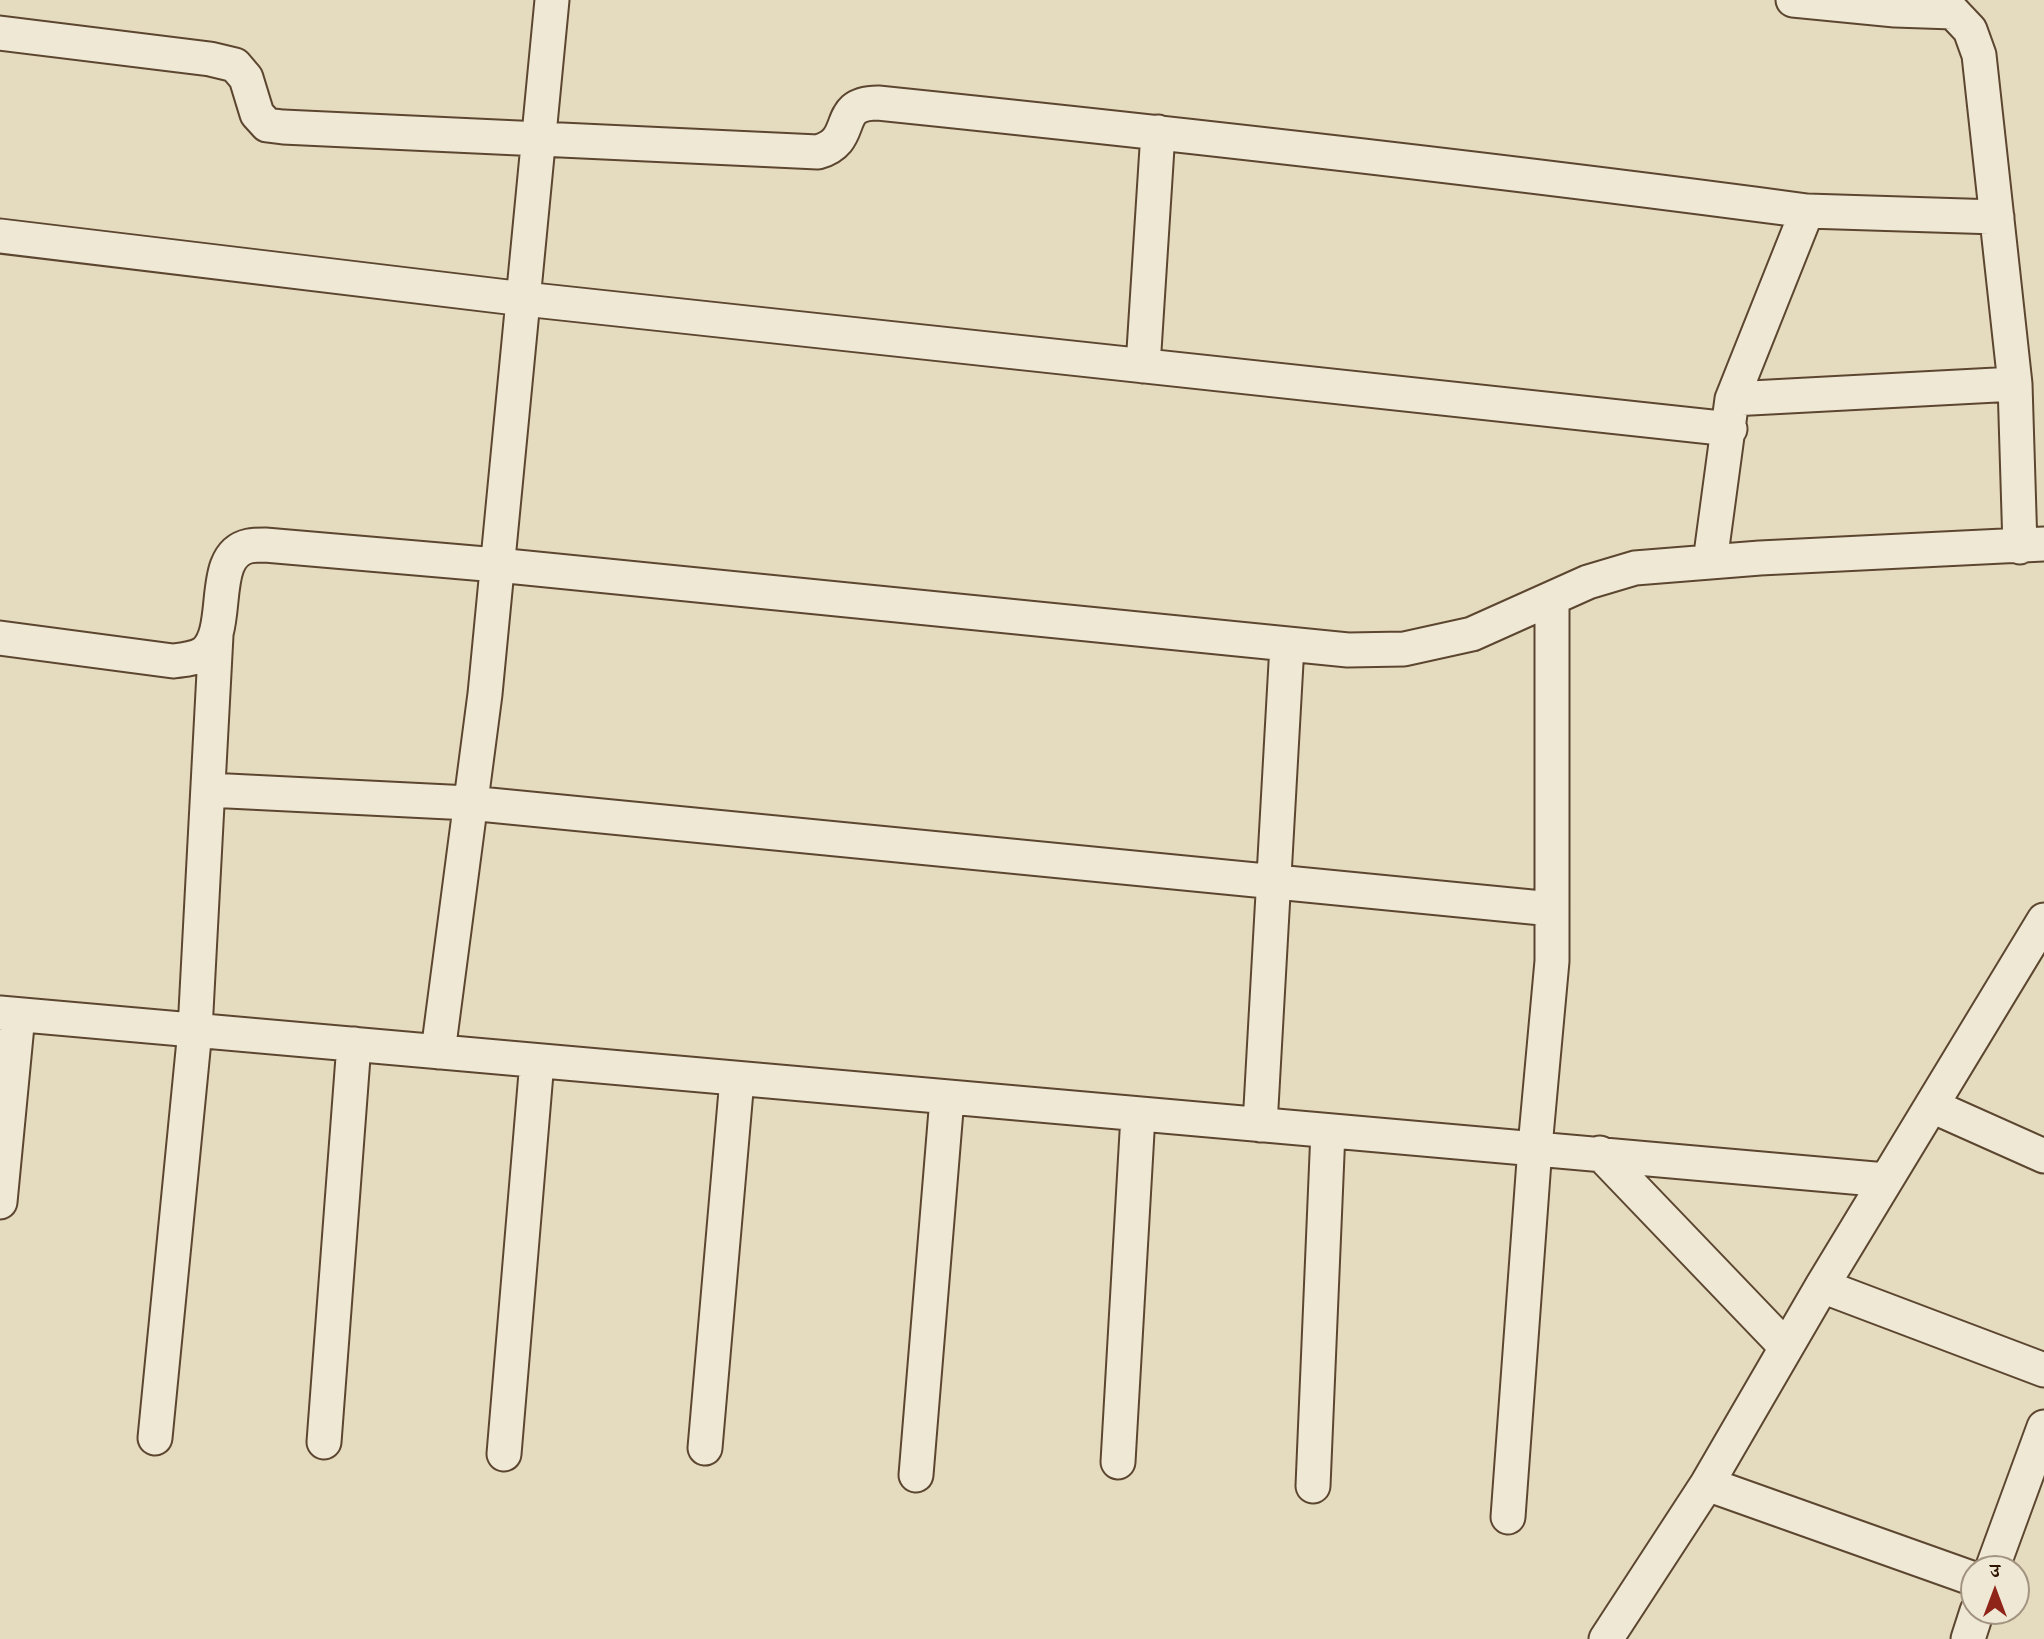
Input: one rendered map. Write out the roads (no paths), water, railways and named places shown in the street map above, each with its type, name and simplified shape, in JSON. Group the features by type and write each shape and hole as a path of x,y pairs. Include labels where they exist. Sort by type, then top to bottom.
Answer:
{"street":[{"path":"438,1052 485,694 552,0"},
{"path":"155,1438 195,1030 216,635 226,568 235,553 246,546 265,545 497,565 1348,650 1404,649 1472,634 1588,582 1635,568 1774,557 2032,546 1979,55 1970,30 1953,6 1895,10 1793,0"},
{"path":"0,33 210,59 235,65 246,78 257,114 267,125 818,152 830,149 836,143 844,132 848,115 856,106 866,103 1158,132 1578,180 1807,211 1997,217"},
{"path":"1143,366 1158,132"},
{"path":"1710,562 1731,414 1807,211"},
{"path":"0,236 524,299 1143,366 1731,414 2015,384"},
{"path":"1508,1517 1535,1147 1552,961 1552,599"},
{"path":"0,638 173,661 191,659 205,652 216,635"},
{"path":"1260,1125 1287,645"},
{"path":"208,790 469,803 1552,909"},
{"path":"1606,1639 1707,1484 1822,1286 2042,927"},
{"path":"0,1202 9,1014 1886,1180"},
{"path":"324,1442 354,1044"},
{"path":"504,1454 537,1061"},
{"path":"705,1448 737,1079"},
{"path":"916,1475 947,1098"},
{"path":"1932,1106 2044,1156"},
{"path":"1118,1462 1138,1115"},
{"path":"1313,1486 1328,1131"},
{"path":"1600,1153 1786,1347"},
{"path":"1822,1286 2044,1370"},
{"path":"1997,1555 2044,1427"},
{"path":"1707,1484 1960,1574"}]}
